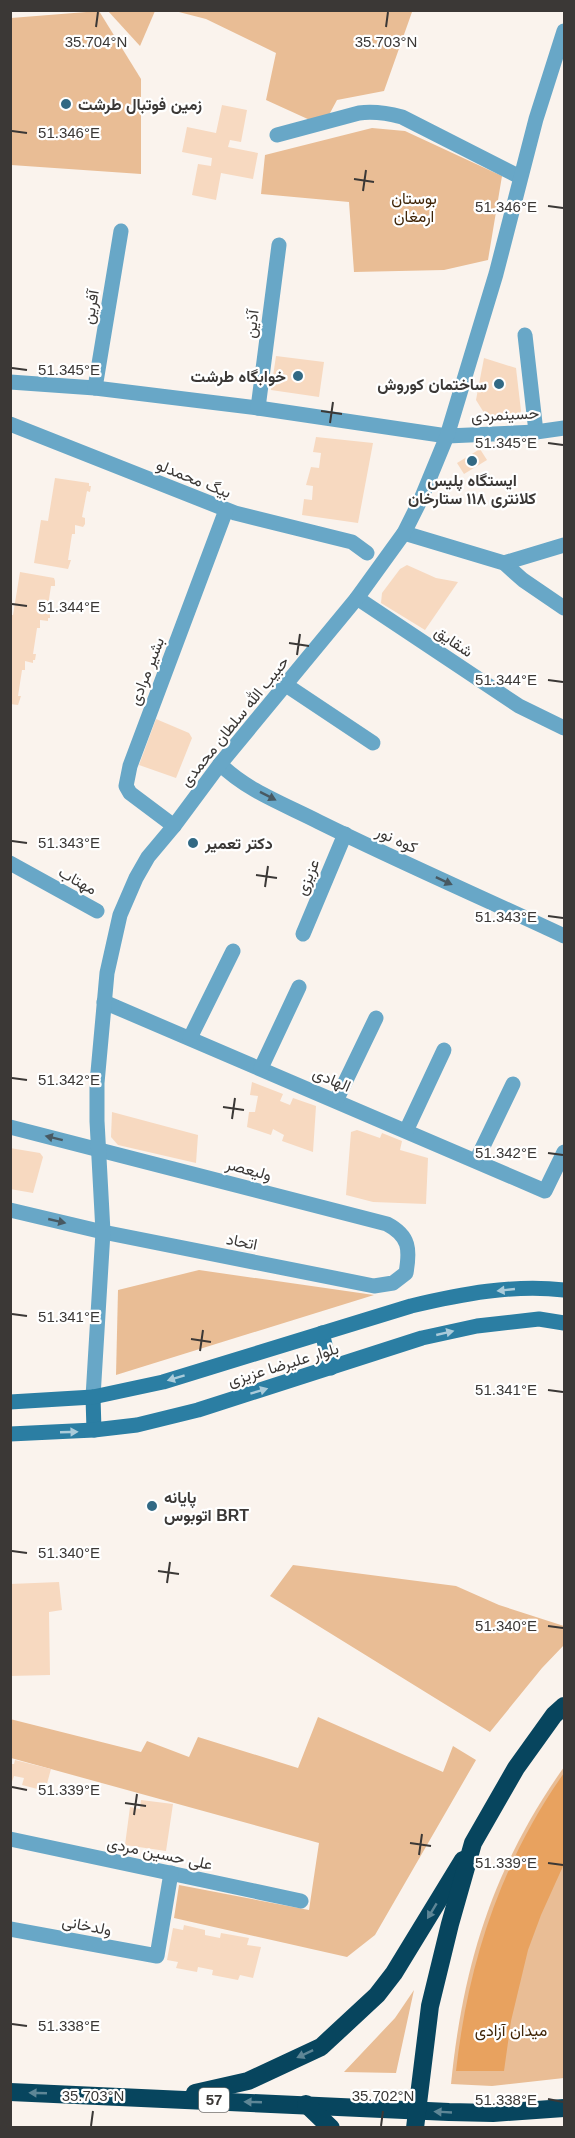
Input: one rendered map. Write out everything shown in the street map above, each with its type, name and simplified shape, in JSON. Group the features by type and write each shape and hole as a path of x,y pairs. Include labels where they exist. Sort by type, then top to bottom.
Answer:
{"highway":[{"path":"170,2098 248,2081 321,2047 377,1995 394,1973 516,1768 554,1715 564,1706"},
{"path":"473,1843 430,2006 416,2119 564,2109"},
{"name":"57","path":"10,2092 306,2104 416,2119"},
{"path":"306,2104 331,2127"}],"main road":[{"name":"بلوار علیرضا عزیزی","path":"10,1402 93,1397 163,1382 411,1306 467,1294 538,1287 564,1290"},
{"name":"بلوار علیرضا عزیزی","path":"10,1434 94,1431 137,1425 198,1410 422,1338 477,1326 538,1319 564,1323"},
{"path":"322,1333 331,1368"},
{"path":"93,1397 94,1431"}],"street":[{"name":"حبیب الله سلطان محمدی","path":"93,1397 104,1232 98,1149 97,1083 106,973 120,915 135,878 148,857 220,764 357,598 404,533 422,499 447,436 496,274 536,119 564,31"},
{"path":"277,135 359,113 372,111 389,113 402,117 520,177"},
{"name":"آفرین","path":"95,388 121,231"},
{"name":"آذین","path":"258,408 279,245"},
{"path":"525,335 536,432"},
{"name":"حسینمردی","path":"10,382 95,388 258,408 447,436 536,432 564,428"},
{"name":"بیگ محمدلو","path":"10,424 226,510 352,542 367,553"},
{"name":"بشیر مرادی","path":"174,826 130,793 126,786 130,766 226,510"},
{"path":"404,533 504,563 564,608"},
{"path":"504,563 564,545"},
{"name":"شقایق","path":"357,598 519,706 564,728"},
{"path":"286,685 373,742"},
{"name":"کوه نور","path":"220,764 261,793 564,936"},
{"name":"عزیزی","path":"303,934 345,834"},
{"name":"مهتاب","path":"10,863 97,911"},
{"path":"190,1038 233,951"},
{"path":"261,1068 299,987"},
{"name":"الهادی","path":"104,1002 545,1191 564,1152"},
{"path":"336,1101 376,1018"},
{"path":"406,1131 444,1050"},
{"path":"476,1161 513,1084"},
{"name":"ولیعصر","path":"10,1127 387,1224 397,1229 408,1246 406,1273 393,1283 374,1286"},
{"name":"اتحاد","path":"10,1210 104,1232 374,1286"},
{"name":"علی حسین مردی","path":"10,1839 301,1901"},
{"name":"ولدخانی","path":"10,1929 157,1956 171,1874"}],"green space":[{"path":"402,10 412,12 384,91 337,100 323,126 266,100 276,53 206,19 175,11"},
{"name":"زمین فوتبال طرشت","path":"99,11 141,79 141,174 11,165 11,18"},
{"path":"108,11 155,11 140,46"},
{"name":"بوستان ارمغان","path":"372,128 405,131 502,176 488,260 444,270 354,272 349,202 261,194 265,155"},
{"path":"199,1270 374,1295 116,1375 118,1290"},
{"path":"293,1565 456,1586 499,1605 564,1626 564,1645 542,1668 490,1732 270,1596"},
{"path":"318,1717 443,1772 453,1746 476,1760 375,1935 347,1957 174,1918 179,1885 309,1910 319,1843 11,1758 10,1719 141,1752 147,1741 189,1757 198,1737 298,1768"},
{"name":"میدان آزادی","path":"564,1767 564,2078 492,2086 451,2084 464,1997 486,1917 518,1841"},
{"path":"414,1990 396,2073 344,2072 395,2018"}],"shaded area":[{"path":"564,1773 564,1864 528,1950 511,2021 504,2071 456,2071 469,1991 491,1915 522,1842"}],"building":[{"path":"222,105 247,110 241,142 230,140 228,147 258,153 253,179 221,173 216,200 192,195 198,164 211,166 212,158 182,152 187,127 216,133"},
{"name":"خوابگاه طرشت","path":"276,356 324,362 319,397 271,390"},
{"name":"ساختمان کوروش","path":"484,358 516,368 521,411 517,418 493,420 486,416 476,400"},
{"path":"316,437 373,443 358,523 302,515 304,499 312,500 313,486 306,485 311,467 319,468 321,453 313,452"},
{"name":"ایستگاه پلیس کلانتری ۱۱۸ ستارخان","path":"480,449 487,460 464,474 457,463"},
{"path":"55,478 89,483 91,486 90,492 87,491 82,517 85,518 85,524 83,527 75,525 75,534 72,534 68,560 71,560 68,569 34,563 41,520 48,521"},
{"path":"407,565 436,578 458,582 425,630 381,603 382,593 400,569"},
{"path":"20,572 54,578 55,586 51,586 47,612 50,613 50,618 48,621 40,620 40,628 37,628 33,654 36,654 35,660 33,663 25,661 25,670 22,670 18,696 21,696 18,705 10,704 10,615 13,615"},
{"path":"156,719 189,733 192,738 176,778 139,765"},
{"path":"252,1082 283,1094 280,1101 290,1105 293,1098 316,1106 313,1152 282,1141 284,1135 273,1129 271,1135 247,1127 249,1112 255,1112 258,1096 250,1095"},
{"path":"112,1112 198,1135 196,1163 118,1145 111,1137"},
{"path":"357,1130 380,1138 382,1133 402,1141 400,1150 428,1158 426,1204 373,1202 346,1195 351,1132"},
{"path":"10,1148 40,1153 43,1157 33,1193 10,1189"},
{"path":"59,1582 62,1610 49,1612 50,1675 10,1676 10,1584"},
{"path":"15,1760 51,1769 45,1791 22,1785 24,1778 14,1776 10,1787 10,1764 14,1764"},
{"path":"141,1800 173,1804 166,1851 125,1845 130,1807 140,1809"},
{"path":"184,1925 205,1930 205,1935 220,1938 221,1933 249,1938 247,1945 261,1947 253,1978 240,1975 238,1980 212,1975 213,1970 198,1967 197,1972 176,1968 178,1962 167,1960 173,1928 183,1930"}],"place":[{"name":"زمین فوتبال طرشت","path":"66,104"},
{"name":"خوابگاه طرشت","path":"298,376"},
{"name":"ساختمان کوروش","path":"499,384"},
{"name":"ایستگاه پلیس کلانتری ۱۱۸ ستارخان","path":"472,461"},
{"name":"دکتر تعمیر","path":"193,843"},
{"name":"پایانه اتوبوس BRT","path":"152,1506"}]}
